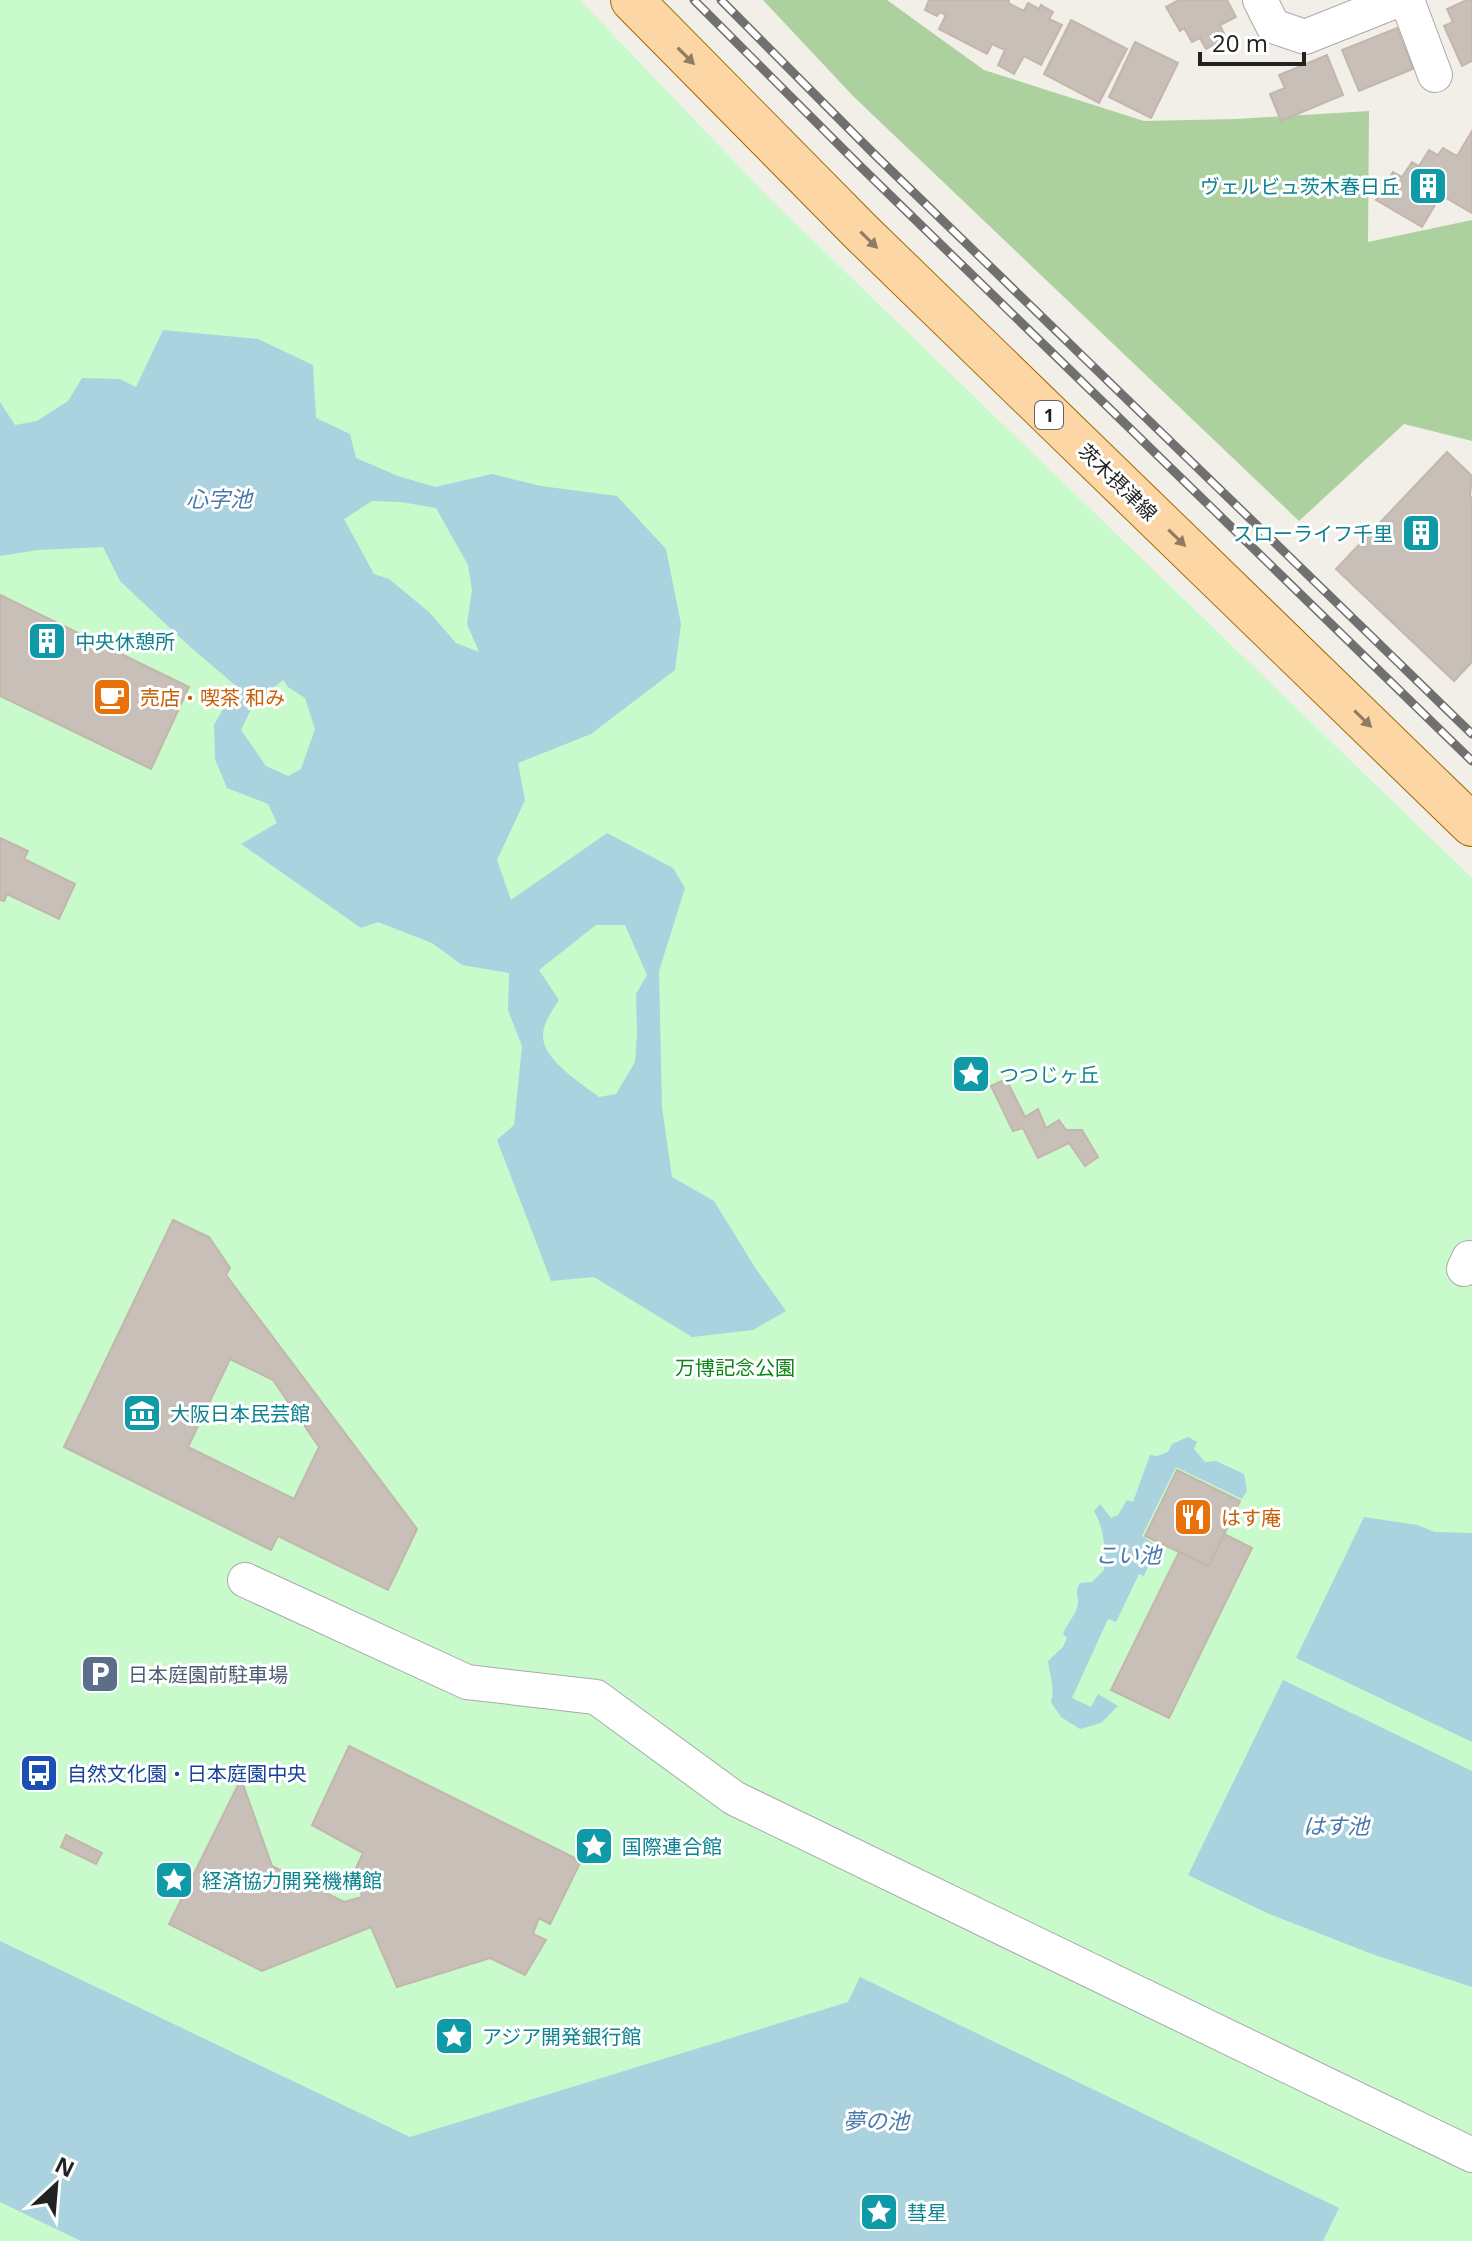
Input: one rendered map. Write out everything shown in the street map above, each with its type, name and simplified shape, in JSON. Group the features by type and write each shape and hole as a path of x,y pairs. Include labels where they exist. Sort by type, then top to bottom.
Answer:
{"main road":[{"name":"茨木摂津線","path":"632,0 873,243 1472,825"}],"street":[{"path":"1260,0 1273,26 1305,37 1398,0"},
{"path":"1407,0 1435,75"},
{"path":"245,1580 467,1682 596,1697 734,1798 1472,2155"}],"green space":[{"name":"万博記念公園","path":"0,0 580,0 772,201 1472,878 1472,2241 0,2241"},
{"path":"763,0 887,0 984,70 1144,121 1369,111 1368,242 1472,220 1472,441 1404,424 1299,521 853,96"}],"water":[{"name":"心字池","path":"163,330 258,339 313,365 316,418 350,434 356,458 398,476 435,487 492,474 541,486 617,496 666,549 681,624 675,670 591,734 518,763 525,800 497,860 511,900 607,833 673,868 685,888 659,971 662,1107 672,1177 714,1201 786,1311 753,1330 692,1337 594,1277 551,1281 497,1140 514,1125 522,1046 508,1010 509,973 462,965 432,943 378,922 361,928 241,844 277,823 268,804 227,788 215,759 214,725 236,686 120,581 103,547 38,550 0,556 0,402 15,425 37,421 68,401 82,378 120,379 136,387","holes":["372,501 436,508 468,565 472,590 467,624 479,652 456,643 429,612 389,579 374,574 344,519","283,680 305,698 315,729 301,769 288,776 266,766 241,730 253,705","596,925 625,925 647,975 636,994 635,1062 616,1094 599,1097 549,1054 543,1031 559,1000 539,970"]},
{"name":"こい池","path":"1188,1437 1197,1442 1194,1449 1205,1462 1216,1461 1244,1474 1247,1491 1242,1499 1176,1467 1142,1536 1157,1546 1144,1576 1139,1574 1116,1622 1108,1619 1072,1698 1091,1707 1098,1694 1118,1706 1101,1723 1080,1729 1061,1717 1051,1702 1048,1661 1063,1647 1067,1638 1063,1634 1077,1607 1080,1583 1092,1582 1104,1570 1104,1539 1094,1511 1100,1504 1111,1518 1118,1515 1127,1500 1133,1502 1150,1455 1168,1452 1172,1444"},
{"path":"1364,1517 1417,1525 1435,1532 1472,1533 1472,1742 1296,1658"},
{"name":"はす池","path":"1283,1680 1472,1771 1472,1987 1372,1954 1267,1913 1188,1875"},
{"name":"夢の池","path":"0,1941 410,2137 848,2002 860,1977 1339,2208 1323,2241 81,2241 0,2202"}],"building":[{"path":"929,0 1009,0 1008,3 1024,11 1028,3 1039,9 1041,5 1053,12 1049,19 1062,25 1041,65 1024,56 1014,74 998,65 1005,50 992,44 987,54 939,29 946,15 940,12 937,16 925,10"},
{"path":"1179,0 1227,0 1236,17 1220,25 1226,38 1206,49 1200,38 1192,42 1184,28 1180,31 1166,7"},
{"path":"1472,0 1472,61 1462,66 1444,26 1453,22 1447,9"},
{"path":"1071,20 1127,49 1099,103 1044,74"},
{"path":"1397,28 1413,69 1359,91 1342,50"},
{"path":"1135,42 1178,63 1151,118 1109,97"},
{"path":"1327,55 1343,95 1281,121 1270,94 1285,88 1279,75"},
{"name":"ヴェルビュ茨木春日丘","path":"1472,131 1472,213 1441,195 1422,227 1376,200 1393,172 1402,177 1412,162 1419,166 1429,150 1438,155 1443,148 1457,156"},
{"name":"スローライフ千里","path":"1447,452 1472,476 1472,662 1454,681 1336,569"},
{"name":"中央休憩所","path":"0,595 189,687 151,769 0,696"},
{"path":"0,838 28,851 24,859 75,884 59,919 7,894 4,901 0,900"},
{"path":"1006,1079 1025,1117 1038,1109 1046,1128 1059,1120 1066,1130 1082,1130 1098,1157 1085,1166 1069,1143 1038,1158 1023,1128 1013,1131 991,1086"},
{"name":"大阪日本民芸館","path":"173,1220 209,1237 230,1268 226,1275 417,1529 388,1590 278,1536 271,1550 64,1447","holes":["230,1359 273,1380 319,1447 294,1499 188,1447"]},
{"name":"はす庵","path":"1177,1470 1240,1501 1209,1566 1145,1536"},
{"path":"1224,1534 1252,1548 1169,1718 1111,1690 1179,1552 1209,1566"},
{"path":"349,1746 581,1861 550,1924 539,1918 533,1934 546,1940 525,1975 490,1958 397,1987 371,1927 262,1971 169,1924 241,1779 272,1866 344,1902 362,1897 355,1870 363,1853 312,1825"},
{"path":"66,1835 102,1853 96,1864 61,1847"}],"railway":[{"path":"694,0 859,165 1472,761"},
{"path":"721,0 872,152 1472,734"}],"place":[{"name":"ヴェルビュ茨木春日丘","path":"1428,186"},
{"name":"スローライフ千里","path":"1421,533"},
{"name":"中央休憩所","path":"47,641"},
{"name":"売店・喫茶 和み","path":"112,697"},
{"name":"つつじヶ丘","path":"971,1074"},
{"name":"大阪日本民芸館","path":"142,1413"},
{"name":"はす庵","path":"1193,1517"},
{"name":"日本庭園前駐車場","path":"100,1674"},
{"name":"自然文化園・日本庭園中央","path":"39,1773"},
{"name":"国際連合館","path":"594,1846"},
{"name":"経済協力開発機構館","path":"174,1880"},
{"name":"アジア開発銀行館","path":"454,2036"},
{"name":"彗星","path":"879,2212"}]}
